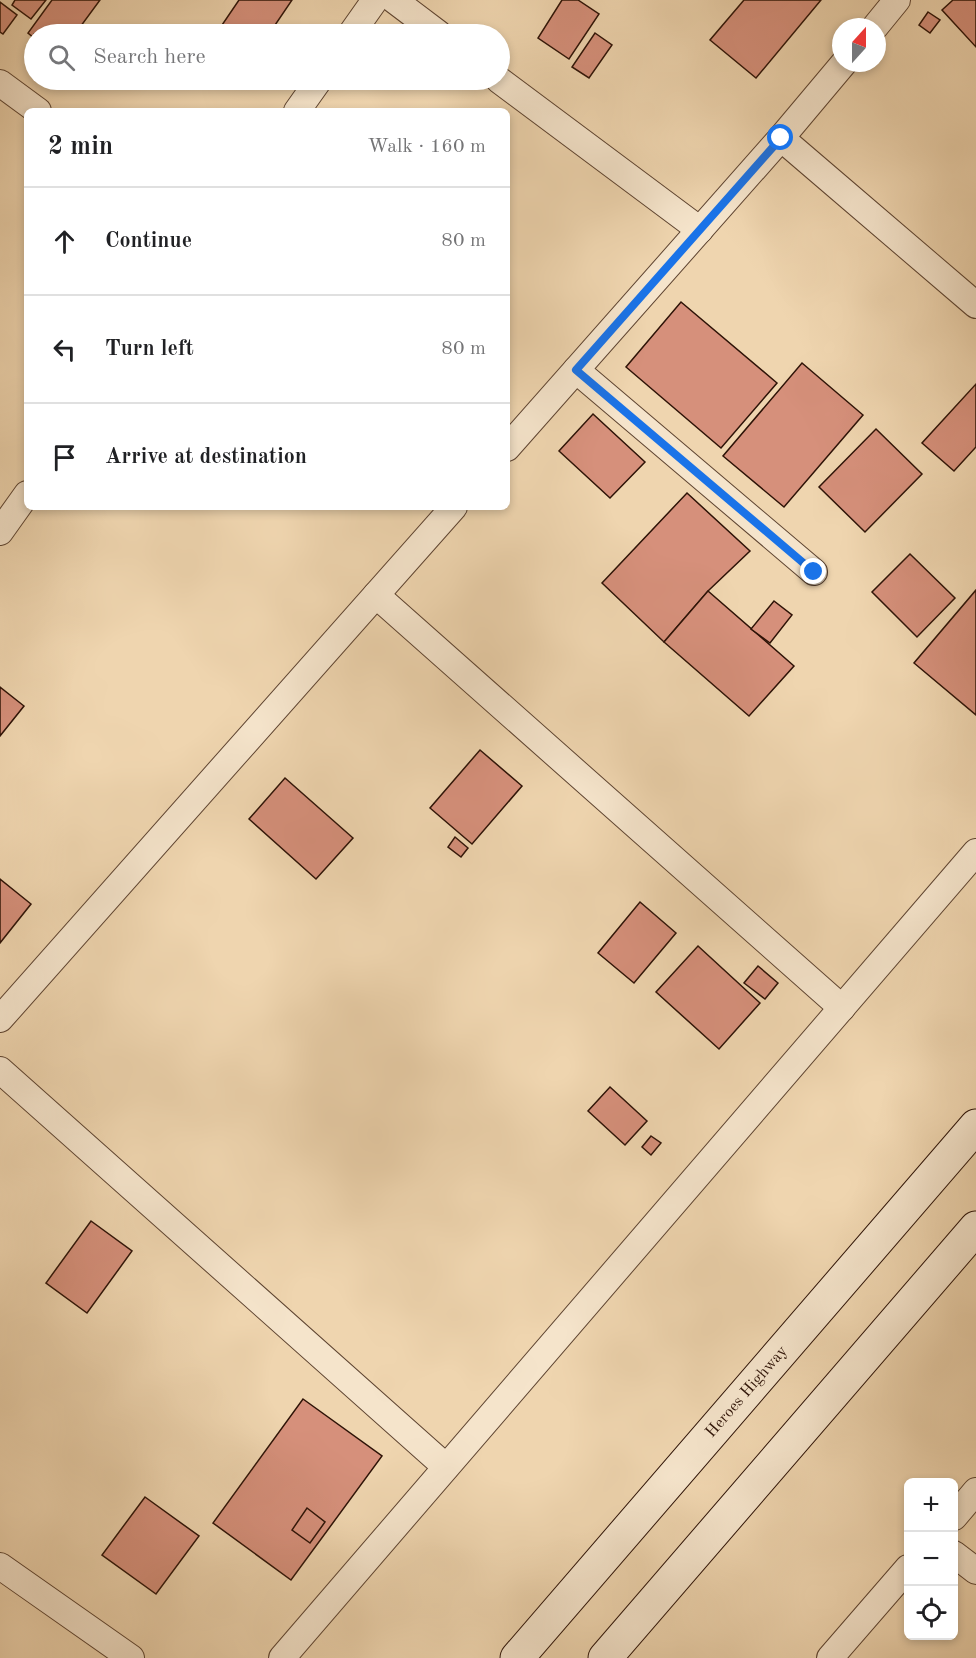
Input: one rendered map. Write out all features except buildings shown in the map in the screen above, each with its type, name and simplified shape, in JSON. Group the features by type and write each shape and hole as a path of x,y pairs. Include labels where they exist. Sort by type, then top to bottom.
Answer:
{"main road":[{"name":"Heroes Highway","path":"517,1658 976,1126"},
{"path":"605,1658 976,1228"}],"street":[{"path":"358,24 375,0"},
{"path":"393,0 426,24"},
{"path":"882,18 897,0"},
{"path":"510,445 836,72"},
{"path":"0,83 34,108"},
{"path":"510,88 700,230"},
{"path":"299,108 312,90"},
{"path":"781,138 976,305"},
{"path":"576,370 814,572"},
{"path":"0,532 24,498"},
{"path":"0,1019 451,510"},
{"path":"376,595 842,1008"},
{"path":"282,1658 976,852"},
{"path":"0,1070 446,1467"},
{"path":"958,1512 976,1491"},
{"path":"958,1557 976,1571"},
{"path":"0,1566 131,1658"},
{"path":"830,1658 904,1574"}],"route":[{"path":"781,138 576,370 814,572"}]}
